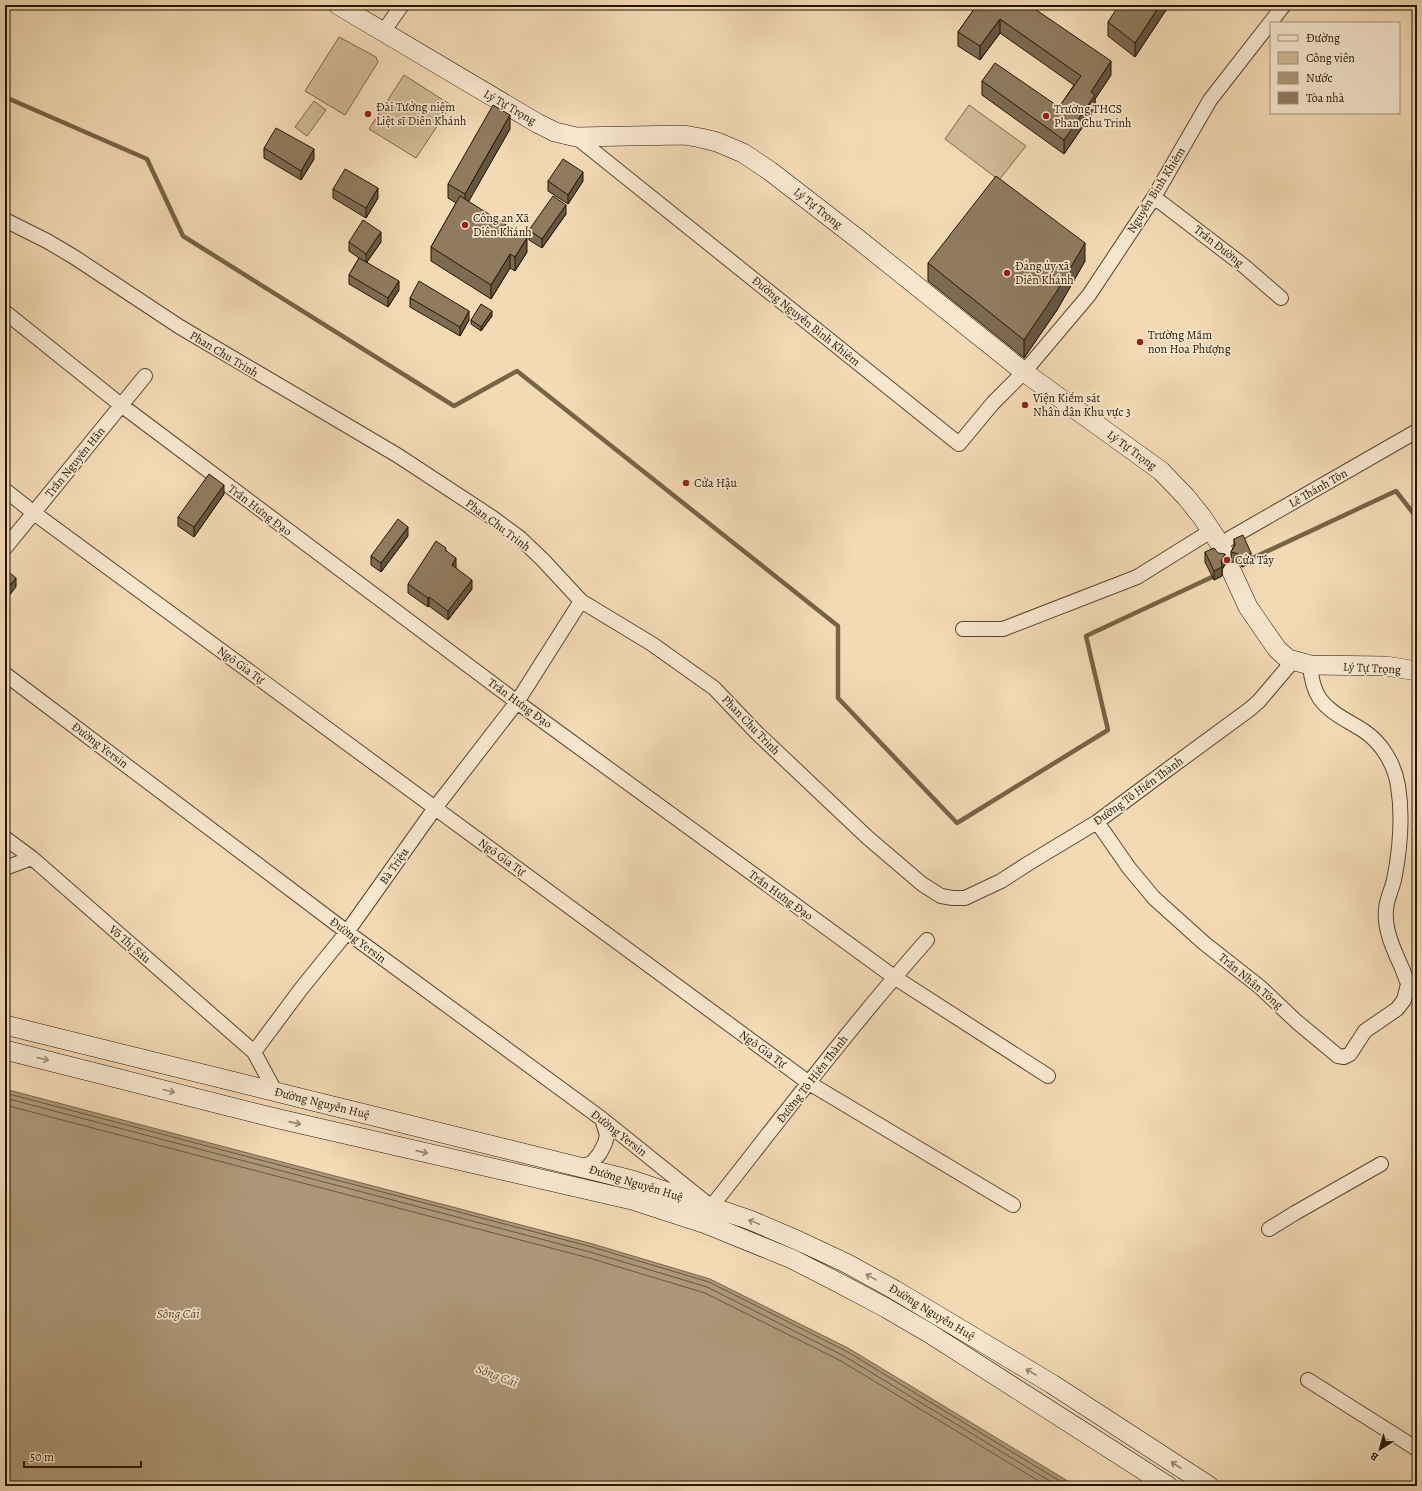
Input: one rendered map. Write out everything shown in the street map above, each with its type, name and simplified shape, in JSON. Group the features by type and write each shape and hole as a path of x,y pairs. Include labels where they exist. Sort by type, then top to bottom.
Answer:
{"main road":[{"name":"Lý Tự Trọng","path":"338,5 537,123 555,132 576,137 684,135 717,142 743,153 770,171 858,239 1024,372 1161,471 1186,497 1218,543"},
{"path":"1232,572 1248,607 1277,650 1301,663"},
{"name":"Lý Tự Trọng","path":"1301,663 1386,666 1417,671"},
{"name":"Đường Nguyễn Huệ","path":"5,1025 632,1180 709,1215 837,1282 929,1333 1168,1486"},
{"name":"Đường Nguyễn Huệ","path":"5,1050 275,1118 632,1200 709,1215 750,1220 846,1263 895,1290 1052,1384 1209,1486"},
{"path":"275,1091 275,1118"},
{"path":"1039,1404 1052,1384"}],"street":[{"path":"383,32 402,5"},
{"name":"Nguyễn Bỉnh Khiêm","path":"1271,22 1284,5"},
{"name":"Nguyễn Bỉnh Khiêm","path":"1024,372 1089,295 1154,197 1210,100 1270,23"},
{"name":"Đường Nguyễn Bỉnh Khiêm","path":"576,137 959,444 993,403 1024,372"},
{"name":"Trần Đường","path":"1154,197 1244,266 1281,298"},
{"name":"Phan Chu Trinh","path":"5,220 42,238 74,257 180,328 397,456 492,518 520,538 543,560 581,601 652,644 714,688 795,770 867,837 922,884 941,896 966,898"},
{"name":"Trần Hưng Đạo","path":"5,312 121,405 517,702 894,977 1048,1076"},
{"name":"Trần Nguyên Hãn","path":"5,548 145,376"},
{"name":"Lê Thánh Tôn","path":"963,630 1003,629 1130,580 1218,543 1417,431"},
{"name":"Ngô Gia Tự","path":"5,490 34,513 809,1083 1013,1205"},
{"name":"Bà Triệu","path":"254,1052 301,989 347,932 435,808 517,702 581,601"},
{"path":"1301,663 1322,702 1332,711 1365,731 1376,741 1387,755 1394,769 1398,786 1400,820 1397,865 1386,908 1386,920 1392,945 1413,988"},
{"name":"Đường Tô Hiến Thành","path":"966,898 1001,881 1097,822 1250,709 1301,663"},
{"name":"Đường Yersin","path":"5,674 347,932 602,1119 709,1215"},
{"name":"Trần Nhân Tông","path":"1097,822 1128,868 1154,898 1204,943 1260,987 1297,1022 1338,1056 1344,1058 1350,1054 1365,1031 1397,1009 1413,988"},
{"name":"Võ Thị Sáu","path":"5,838 32,858 254,1052"},
{"path":"5,868 32,858"},
{"name":"Đường Tô Hiến Thành","path":"709,1215 809,1083 894,977 926,940"},
{"path":"254,1052 275,1091"},
{"path":"580,1167 592,1163 600,1153 605,1143 607,1135 602,1119"},
{"path":"1269,1229 1381,1164"},
{"path":"1308,1380 1417,1448"}],"green space":[{"path":"339,37 376,57 378,62 345,115 305,91"},
{"path":"404,75 451,105 416,158 369,129"},
{"path":"314,101 326,110 307,136 295,127"},
{"path":"969,105 1026,146 999,180 945,139"}],"water":[{"name":"Sông Cái","path":"5,1089 593,1244 710,1279 848,1348 1076,1486 5,1486"}],"building":[{"path":"977,5 1029,5 1111,61 1091,92 1095,95 1064,140 982,81 995,63 1059,107 1081,76 1000,19 980,46 958,32"},
{"path":"1119,5 1160,5 1135,43 1108,22"},
{"path":"493,105 510,115 465,194 448,184"},
{"path":"276,128 314,149 301,171 264,148"},
{"path":"563,159 583,172 568,195 548,181"},
{"path":"345,169 378,188 366,208 333,189"},
{"name":"Đảng ủy xã Diên Khánh","path":"996,176 1085,243 1057,291 1024,340 928,263"},
{"path":"460,196 527,238 515,257 510,254 491,285 431,247"},
{"path":"553,196 566,205 542,239 529,230"},
{"path":"363,220 381,232 366,254 349,242"},
{"path":"359,258 399,281 388,298 349,275"},
{"path":"419,281 469,311 460,327 410,298"},
{"path":"481,304 492,311 481,327 471,320"},
{"path":"209,474 224,485 194,527 178,517"},
{"path":"398,519 408,527 381,563 371,556"},
{"path":"1243,535 1251,553 1242,558 1238,554 1231,552 1235,545 1234,539"},
{"path":"436,541 456,558 452,565 472,580 448,611 408,584"},
{"path":"1214,548 1218,553 1225,554 1221,561 1222,567 1214,571 1205,552"},
{"path":"5,569 16,578 5,592"}],"waterway":[{"path":"5,97 147,159 183,236 454,406 517,371 838,626 838,698 957,823 1108,730 1086,636 1396,491 1417,518"}],"place":[{"name":"Đài Tưởng niệm Liệt sĩ Diên Khánh","path":"368,114"},
{"name":"Trường THCS Phan Chu Trinh","path":"1046,116"},
{"name":"Công an Xã Diên Khánh","path":"465,225"},
{"name":"Đảng ủy xã Diên Khánh","path":"1007,273"},
{"name":"Trường Mầm non Hoa Phượng","path":"1140,342"},
{"name":"Viện Kiểm sát Nhân dân Khu vực 3","path":"1025,405"},
{"name":"Cửa Hậu","path":"686,483"},
{"name":"Cửa Tây","path":"1227,560"}]}
